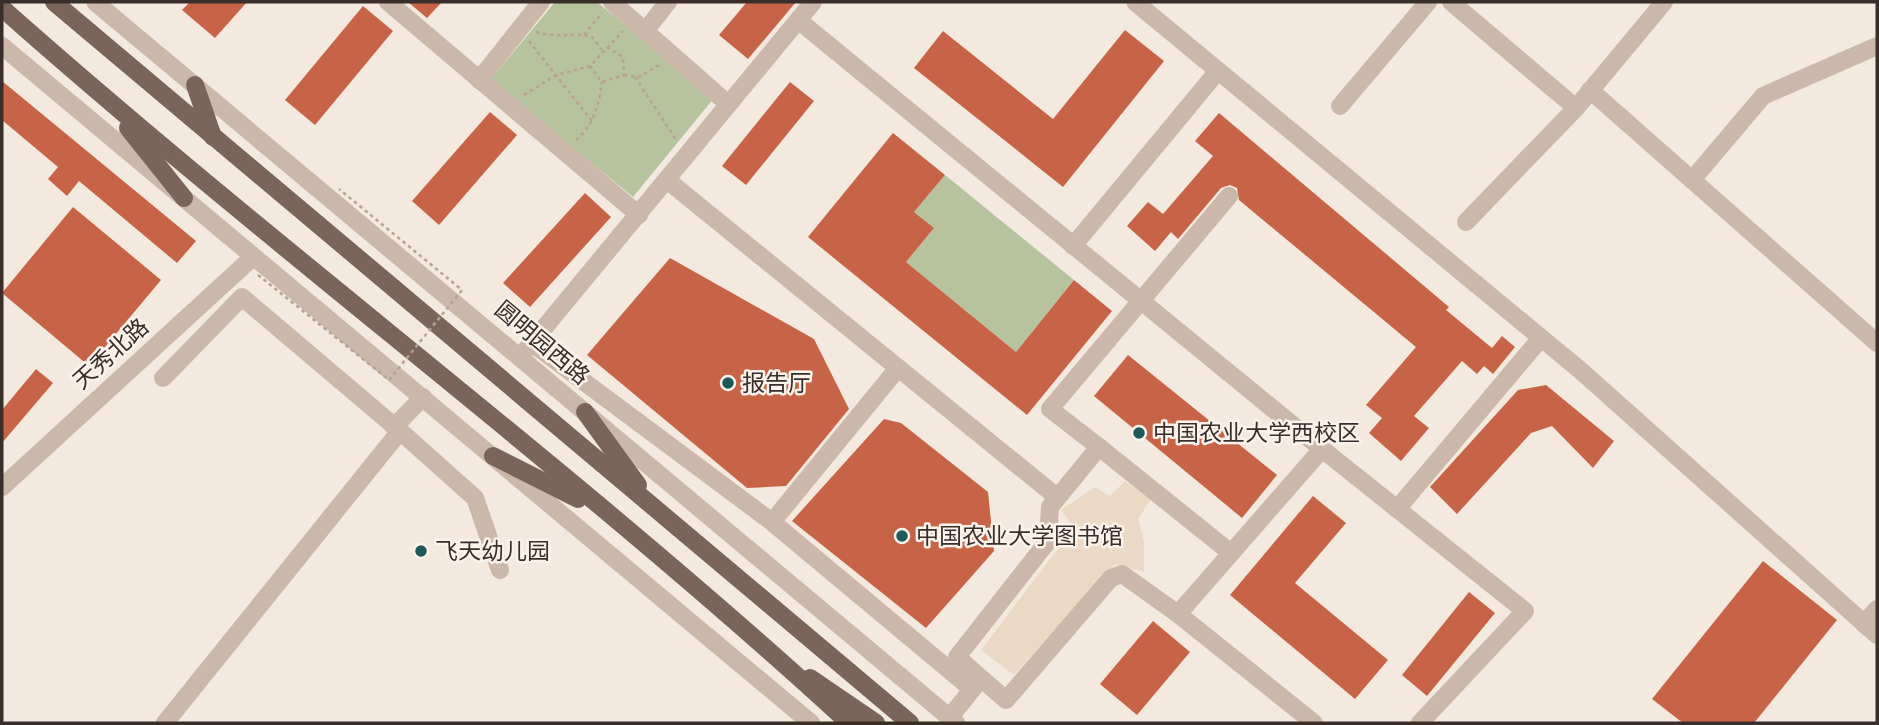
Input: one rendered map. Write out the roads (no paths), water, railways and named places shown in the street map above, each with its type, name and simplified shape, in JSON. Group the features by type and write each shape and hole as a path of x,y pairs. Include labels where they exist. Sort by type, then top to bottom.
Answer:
{"main road":[{"path":"54,2 910,723"},
{"path":"2,8 103,98 606,513 849,723"},
{"path":"195,85 213,137"},
{"path":"103,98 184,198"},
{"path":"585,412 653,505"},
{"path":"493,456 606,513"},
{"path":"782,663 826,687 876,723"}],"street":[{"name":"圆明园西路","path":"95,2 526,350 585,412 953,720"},
{"path":"388,2 639,215"},
{"path":"478,80 541,2"},
{"path":"639,25 668,2"},
{"path":"814,2 727,103 639,215 526,350 772,522 977,684 1006,700 1111,578 1122,574 1178,614 1314,723"},
{"path":"1135,2 1541,338 1871,630 1877,609"},
{"path":"1340,106 1428,2"},
{"path":"1451,2 1576,108"},
{"path":"1466,222 1576,108 1664,2"},
{"path":"609,6 639,25 727,103"},
{"path":"799,20 1322,449 1525,611 1420,723"},
{"path":"2,46 184,198 256,266 423,397 811,723"},
{"path":"1692,180 1763,96 1877,46"},
{"path":"1073,246 1217,72"},
{"path":"1590,90 1877,343"},
{"path":"667,180 1057,497"},
{"path":"1229,196 1050,409 1231,553"},
{"name":"天秀北路","path":"2,487 256,266"},
{"path":"163,378 242,298 475,498 500,570"},
{"path":"1396,509 1541,338"},
{"path":"772,522 898,368"},
{"path":"165,723 423,397"},
{"path":"977,684 957,657 1048,541 1050,507 1099,447"},
{"path":"1178,614 1322,449"},
{"path":"953,720 977,684"}],"place":[{"name":"报告厅","path":"728,383"},
{"name":"中国农业大学西校区","path":"1139,433"},
{"name":"中国农业大学图书馆","path":"902,536"},
{"name":"飞天幼儿园","path":"421,551"}]}
